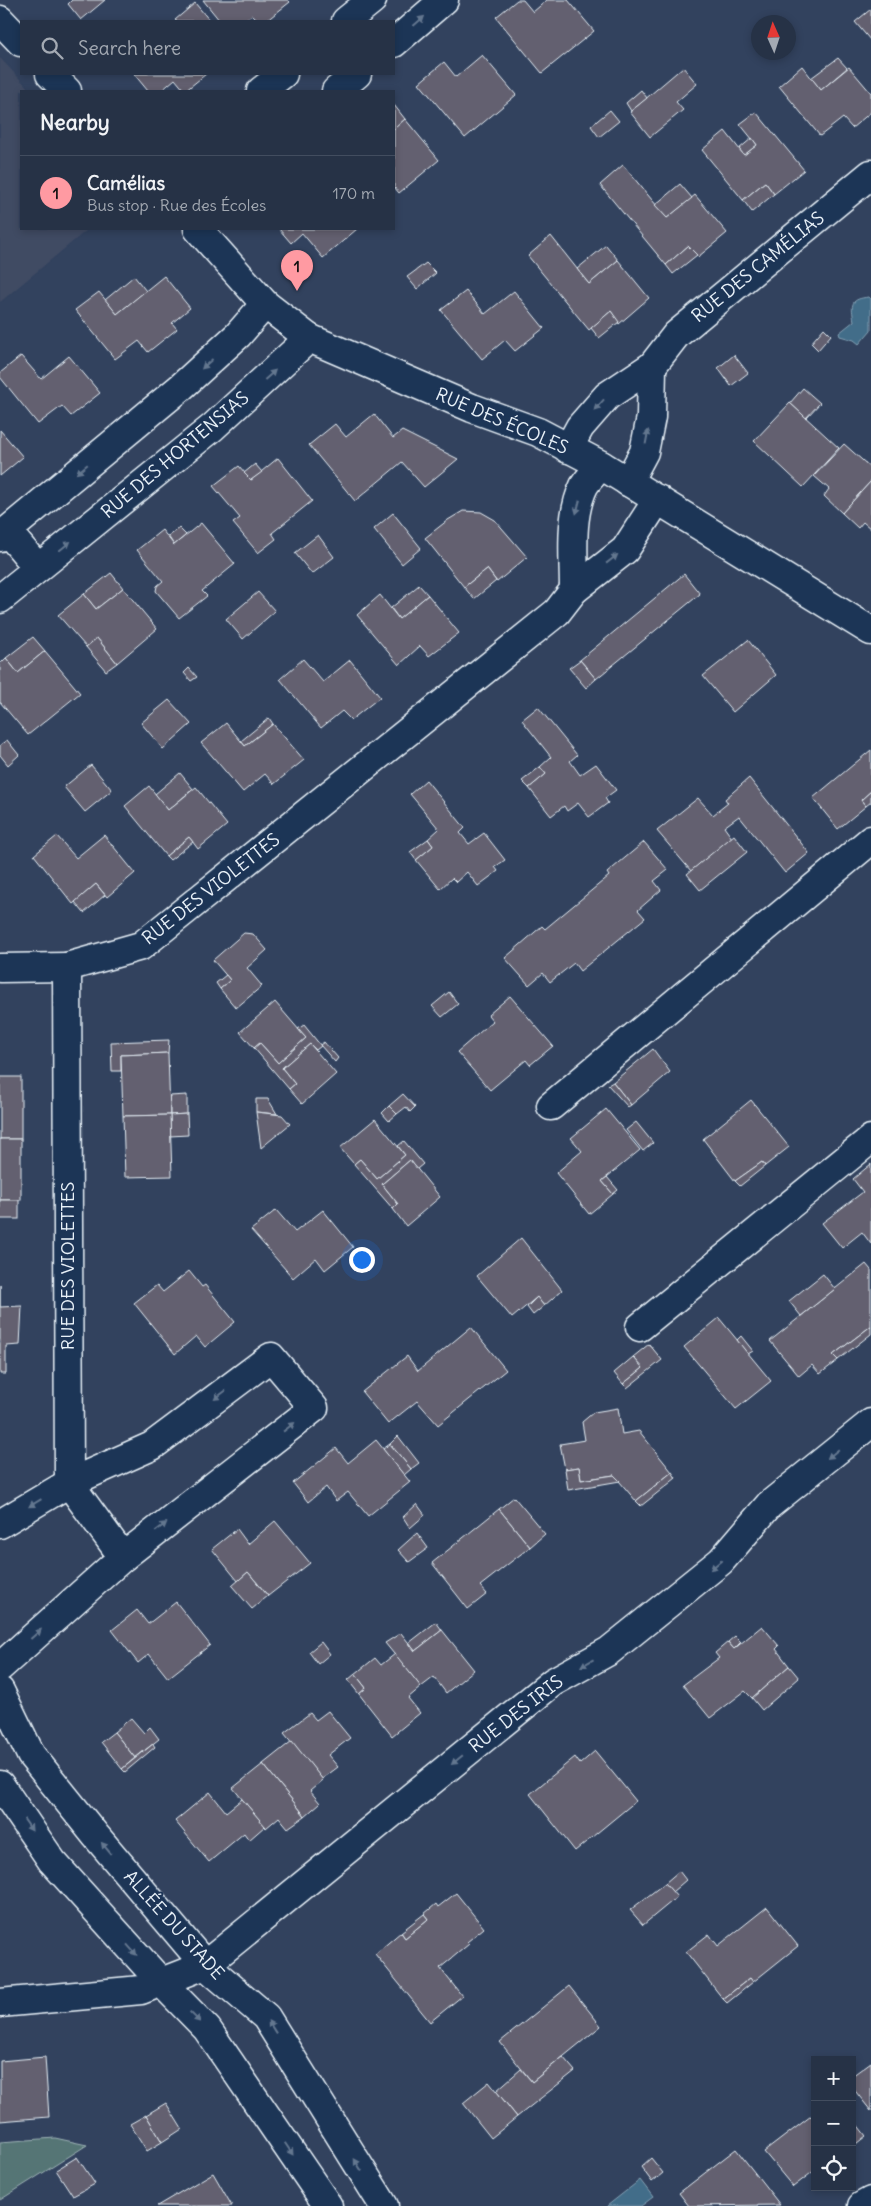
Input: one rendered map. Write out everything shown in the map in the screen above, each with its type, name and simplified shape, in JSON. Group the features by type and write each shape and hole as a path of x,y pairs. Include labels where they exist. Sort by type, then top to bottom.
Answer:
{"street":[{"path":"347,20 372,0"},
{"path":"395,42 444,0"},
{"path":"0,20 20,41"},
{"path":"51,75 66,90"},
{"path":"262,90 282,75"},
{"path":"337,90 356,75"},
{"name":"RUE DES CAMÉLIAS","path":"568,449 580,427 608,396 652,366 676,335 871,174"},
{"name":"RUE DES ÉCOLES","path":"199,230 265,304 309,338 472,408 538,432 601,465 658,499 871,631"},
{"path":"38,568 4,534 180,388 238,336 265,304"},
{"name":"RUE DES HORTENSIAS","path":"0,599 213,427 309,338"},
{"path":"628,482 644,452 651,417 652,366"},
{"path":"574,590 573,539 576,509 585,486 601,465"},
{"name":"RUE DES VIOLETTES","path":"69,1483 67,968 141,946 556,612 574,590 624,550 658,499"},
{"path":"551,1106 871,840"},
{"path":"0,968 67,968"},
{"path":"640,1327 871,1139"},
{"path":"0,1524 69,1483 152,1446 271,1357 314,1408 123,1557 0,1667"},
{"name":"RUE DES IRIS","path":"0,2003 141,1990 205,1965 552,1682 609,1651 721,1561 769,1505 871,1423"},
{"path":"69,1483 123,1557"},
{"name":"ALLÉE DU STADE","path":"0,1691 31,1755 96,1836 205,1965 266,2017 384,2206"},
{"path":"0,1785 52,1860 161,1982 207,2029 328,2206"},
{"path":"862,2206 871,2201"}],"shaded area":[{"path":"0,58 30,90 20,90 20,230 87,230 0,302"},
{"path":"869,297 871,299 871,330 859,344 854,340 840,336 839,333 854,321 853,303 858,299"},
{"path":"640,2180 653,2197 641,2206 607,2206"}],"green space":[{"path":"55,2138 87,2145 0,2200 0,2142"}],"building":[{"path":"72,0 105,0 81,20 68,4"},
{"path":"203,0 288,0 290,2 267,20 257,20 252,15 244,20 219,20"},
{"path":"517,0 523,0 533,12 547,0 568,0 594,31 542,73 496,17"},
{"path":"195,3 209,20 175,20"},
{"path":"871,9 871,41 855,22"},
{"path":"482,55 516,95 465,138 419,83 444,62 456,77"},
{"path":"838,58 847,68 821,90 811,78"},
{"path":"802,66 821,90 849,67 871,93 871,112 852,128 843,118 820,136 779,86"},
{"path":"683,67 697,84 676,102 683,110 650,137 630,112"},
{"path":"135,75 205,75 186,90 175,79 162,90 147,90"},
{"path":"641,90 647,98 631,111 626,103"},
{"path":"395,106 405,119 395,128"},
{"path":"610,110 619,121 599,137 591,126"},
{"path":"756,112 804,170 774,194 765,182 743,200 702,150 725,131 744,155 757,145 740,124"},
{"path":"405,119 439,160 399,193 395,188 395,128"},
{"path":"752,138 757,145 744,155 739,149"},
{"path":"623,165 667,218 695,195 727,233 698,257 688,246 666,265 600,185"},
{"path":"765,182 774,194 752,212 743,200"},
{"path":"680,184 692,198 667,218 655,205"},
{"path":"280,230 356,230 323,258 302,233 291,243"},
{"path":"551,236 589,284 618,260 649,298 619,324 611,311 589,330 528,256"},
{"path":"606,245 618,260 589,284 577,269"},
{"path":"688,246 697,255 673,274 666,265"},
{"path":"426,263 436,273 417,289 407,277"},
{"path":"134,276 146,291 117,314 105,300"},
{"path":"164,276 190,308 172,323 177,329 148,352 139,341 115,359 75,310 99,292 117,314"},
{"path":"466,291 485,314 514,291 544,328 515,351 505,340 482,359 441,310"},
{"path":"611,311 619,322 599,338 591,328"},
{"path":"824,328 831,335 818,350 811,343"},
{"path":"734,355 748,373 731,386 718,368"},
{"path":"21,356 41,379 69,356 100,393 71,416 62,406 38,424 0,377 0,373"},
{"path":"803,388 820,403 806,418 790,403"},
{"path":"790,403 839,448 803,487 754,441"},
{"path":"374,414 393,438 402,431 458,459 424,487 402,462 355,501 309,445 335,424 346,437"},
{"path":"0,430 23,457 0,476"},
{"path":"844,444 871,468 871,481 842,513 824,496 829,489 814,476"},
{"path":"278,458 312,501 272,533 276,539 258,553 233,523 240,518 213,486 239,466 251,480"},
{"path":"255,464 262,472 251,480 244,473"},
{"path":"871,481 871,529 863,522 858,528 842,513"},
{"path":"463,511 481,512 495,520 527,557 497,582 487,569 464,587 425,538"},
{"path":"393,513 421,548 402,564 374,529"},
{"path":"201,523 235,564 202,591 207,596 179,618 156,591 157,586 163,581 137,550 162,530 174,545"},
{"path":"179,528 186,535 174,545 168,536"},
{"path":"318,535 334,557 312,574 295,553"},
{"path":"487,569 496,581 474,599 464,587"},
{"path":"111,573 123,588 96,609 84,594"},
{"path":"684,574 700,594 596,679 580,660"},
{"path":"419,585 428,595 399,619 391,608"},
{"path":"123,588 157,629 117,663 97,638 86,647 58,615 84,594 96,609"},
{"path":"258,592 275,611 243,639 226,619"},
{"path":"380,595 399,619 428,595 459,633 429,656 420,646 399,665 357,615"},
{"path":"33,637 45,651 18,673 6,658"},
{"path":"97,638 117,663 106,671 86,647"},
{"path":"748,640 776,675 733,712 703,676"},
{"path":"45,651 80,693 28,735 0,702 0,664 6,658 18,673"},
{"path":"303,659 323,682 350,660 380,697 351,720 342,711 321,728 280,679"},
{"path":"580,660 596,679 586,688 569,668"},
{"path":"189,668 197,677 191,681 184,673"},
{"path":"169,700 191,724 163,749 141,723"},
{"path":"538,707 577,755 570,761 580,775 596,764 616,790 605,798 608,803 589,817 578,803 567,811 564,806 551,816 529,788 546,774 540,767 551,757 522,720"},
{"path":"269,718 273,724 245,746 241,741"},
{"path":"226,723 245,746 273,724 304,760 274,784 265,774 243,792 201,743"},
{"path":"7,740 19,755 8,765 0,755 0,745"},
{"path":"871,750 871,791 861,800 866,806 838,829 813,798"},
{"path":"91,765 112,790 85,812 64,787"},
{"path":"540,767 546,774 529,788 522,781"},
{"path":"180,773 193,789 168,810 155,794"},
{"path":"749,778 809,853 785,873 739,816 724,827 732,838 691,871 657,831 698,798 713,815 728,803 725,799"},
{"path":"426,780 465,828 460,833 469,844 484,833 505,860 495,867 498,871 478,886 467,872 456,882 452,878 440,889 416,860 433,846 428,839 439,829 410,794"},
{"path":"149,786 168,810 196,787 227,825 198,849 189,837 166,856 125,806"},
{"path":"871,791 871,802 866,806 861,800"},
{"path":"104,835 135,873 107,897 96,884 73,904 34,855 57,836 76,858"},
{"path":"734,835 747,852 700,890 687,874"},
{"path":"189,837 193,842 170,860 166,856"},
{"path":"428,839 433,846 416,860 410,852"},
{"path":"644,842 668,870 654,881 661,890 638,910 645,918 580,971 574,963 550,982 543,973 529,985 505,958 542,926 545,929 609,876 607,873"},
{"path":"96,884 105,895 84,913 75,902"},
{"path":"244,933 253,934 267,950 247,968 262,986 236,1008 220,989 230,980 213,960"},
{"path":"226,975 230,980 220,989 216,983"},
{"path":"449,992 458,1004 442,1017 432,1006"},
{"path":"510,996 553,1046 530,1065 526,1060 490,1090 457,1052 493,1021 488,1015"},
{"path":"275,1002 306,1038 278,1063 260,1043 254,1048 240,1032"},
{"path":"304,1025 321,1046 316,1050 310,1044 282,1068 295,1084 289,1089 254,1048 260,1043 278,1063 306,1038 298,1029"},
{"path":"169,1040 168,1053 121,1055 121,1071 112,1071 111,1042"},
{"path":"324,1042 338,1058 335,1062 320,1045"},
{"path":"310,1044 336,1074 302,1104 289,1089 295,1084 282,1068"},
{"path":"653,1049 670,1072 631,1105 613,1082"},
{"path":"168,1053 170,1115 123,1116 121,1055"},
{"path":"0,1077 21,1077 21,1139 0,1139"},
{"path":"613,1082 631,1105 628,1107 608,1085"},
{"path":"403,1094 415,1107 410,1112 406,1107 397,1114 389,1106"},
{"path":"187,1095 187,1114 170,1115 170,1096"},
{"path":"256,1099 268,1099 277,1114 256,1112"},
{"path":"751,1100 789,1147 765,1166 762,1162 735,1181 703,1139"},
{"path":"389,1106 397,1114 389,1121 382,1113"},
{"path":"606,1109 640,1150 602,1181 613,1194 589,1214 556,1173 582,1151 571,1138"},
{"path":"256,1112 282,1115 290,1124 261,1148"},
{"path":"187,1114 188,1135 170,1136 170,1115"},
{"path":"170,1115 172,1176 125,1177 123,1116"},
{"path":"375,1119 405,1155 377,1179 360,1159 354,1164 340,1148"},
{"path":"636,1122 653,1143 643,1151 626,1130"},
{"path":"0,1139 21,1139 21,1200 0,1200"},
{"path":"404,1141 423,1164 417,1169 410,1160 382,1184 398,1204 393,1209 354,1164 360,1159 377,1179 405,1155 398,1146"},
{"path":"410,1160 440,1197 406,1226 393,1209 398,1204 382,1184"},
{"path":"762,1162 765,1166 740,1186 735,1181"},
{"path":"871,1164 871,1244 862,1232 842,1248 822,1223 863,1192 853,1179"},
{"path":"607,1177 618,1190 613,1194 602,1181"},
{"path":"0,1200 19,1200 19,1219 0,1219"},
{"path":"276,1210 295,1232 323,1210 353,1247 325,1270 316,1258 293,1278 251,1230"},
{"path":"521,1238 562,1290 544,1306 537,1297 512,1318 477,1276"},
{"path":"866,1264 871,1270 871,1326 833,1355 838,1360 820,1374 812,1365 799,1376 770,1341"},
{"path":"189,1271 202,1287 205,1285 235,1322 205,1347 196,1336 175,1354 134,1303 157,1285 163,1292"},
{"path":"823,1274 835,1289 801,1316 789,1301"},
{"path":"537,1297 544,1306 533,1315 527,1307"},
{"path":"22,1306 20,1345 6,1346 6,1374 0,1374 0,1307"},
{"path":"719,1318 771,1381 736,1409 684,1347"},
{"path":"871,1326 871,1334 838,1360 833,1355"},
{"path":"471,1327 506,1370 438,1425 417,1401 388,1424 362,1392 407,1356 418,1371"},
{"path":"741,1336 753,1351 748,1354 737,1340"},
{"path":"649,1344 662,1360 627,1388 623,1384 643,1368 633,1357"},
{"path":"633,1357 643,1368 623,1384 614,1373"},
{"path":"618,1408 622,1434 639,1431 672,1472 636,1501 614,1475 581,1480 579,1467 565,1469 560,1444 585,1440 582,1422 594,1412"},
{"path":"398,1436 419,1463 411,1469 390,1444"},
{"path":"376,1440 410,1482 368,1516 348,1492 336,1501 326,1487 308,1502 293,1483 336,1448 348,1463"},
{"path":"390,1444 411,1469 404,1475 383,1449"},
{"path":"579,1467 581,1480 614,1475 620,1481 568,1490 565,1469"},
{"path":"672,1472 676,1478 641,1506 636,1501"},
{"path":"514,1497 545,1534 530,1547 499,1509"},
{"path":"417,1504 425,1515 410,1528 403,1517"},
{"path":"499,1509 530,1547 480,1586 487,1594 468,1609 432,1563"},
{"path":"275,1521 310,1563 268,1596 248,1572 238,1581 212,1549 237,1529 248,1544"},
{"path":"417,1533 428,1548 409,1562 398,1550"},
{"path":"248,1572 268,1596 252,1609 232,1586"},
{"path":"176,1602 210,1645 168,1678 149,1654 138,1663 112,1630 137,1610 148,1624"},
{"path":"436,1622 442,1630 415,1651 409,1643"},
{"path":"762,1626 779,1646 776,1649 789,1666 752,1698 745,1691 710,1718 683,1685 719,1658 715,1653 728,1642 734,1649"},
{"path":"442,1630 474,1670 446,1693 434,1677 421,1687 385,1643 401,1633 415,1651"},
{"path":"735,1636 741,1642 734,1649 728,1642"},
{"path":"321,1642 330,1654 318,1664 309,1652"},
{"path":"395,1654 421,1687 408,1698 420,1713 392,1736 359,1694 366,1688 355,1674 375,1658 381,1665"},
{"path":"789,1666 799,1678 762,1710 752,1698"},
{"path":"355,1674 366,1688 359,1694 348,1680"},
{"path":"328,1711 350,1738 328,1755 338,1767 322,1779 284,1733 310,1713 316,1720"},
{"path":"131,1718 144,1733 150,1727 159,1739 135,1758 114,1732"},
{"path":"114,1732 135,1758 122,1769 101,1742"},
{"path":"292,1741 323,1780 310,1791 320,1803 305,1816 263,1764"},
{"path":"153,1744 155,1747 125,1772 122,1769"},
{"path":"595,1751 636,1801 575,1851 530,1794 575,1757 580,1764"},
{"path":"263,1764 305,1816 288,1828 279,1817 266,1828 233,1788"},
{"path":"210,1792 226,1812 242,1799 265,1826 249,1840 244,1833 209,1862 175,1821"},
{"path":"679,1871 686,1880 672,1892 665,1883"},
{"path":"665,1883 677,1897 643,1925 630,1910"},
{"path":"456,1893 484,1928 467,1942 469,1944 440,1968 462,1996 430,2022 375,1954 401,1932 405,1938 428,1919 424,1914 436,1904 438,1907"},
{"path":"767,1907 798,1946 753,1982 750,1978 723,1999 686,1952 709,1934 718,1946"},
{"path":"424,1914 428,1919 405,1938 401,1932"},
{"path":"750,1978 753,1982 727,2003 723,1999"},
{"path":"569,1986 601,2026 532,2082 500,2042"},
{"path":"45,2057 49,2117 0,2121 0,2061"},
{"path":"563,2057 575,2071 517,2117 496,2091 521,2069 532,2082"},
{"path":"871,2062 871,2111 856,2092 856,2073"},
{"path":"489,2082 517,2117 491,2138 463,2103"},
{"path":"166,2103 182,2129 162,2142 146,2115"},
{"path":"146,2115 162,2142 147,2151 130,2124"},
{"path":"811,2116 811,2173 793,2187 764,2152"},
{"path":"856,2123 866,2136 856,2144"},
{"path":"736,2149 780,2205 689,2206 679,2193"},
{"path":"77,2157 95,2184 73,2196 56,2170"},
{"path":"651,2158 663,2173 652,2182 641,2167"},
{"path":"213,2173 232,2206 157,2206"}],"place":[{"name":"Camélias","path":"297,291"}]}
